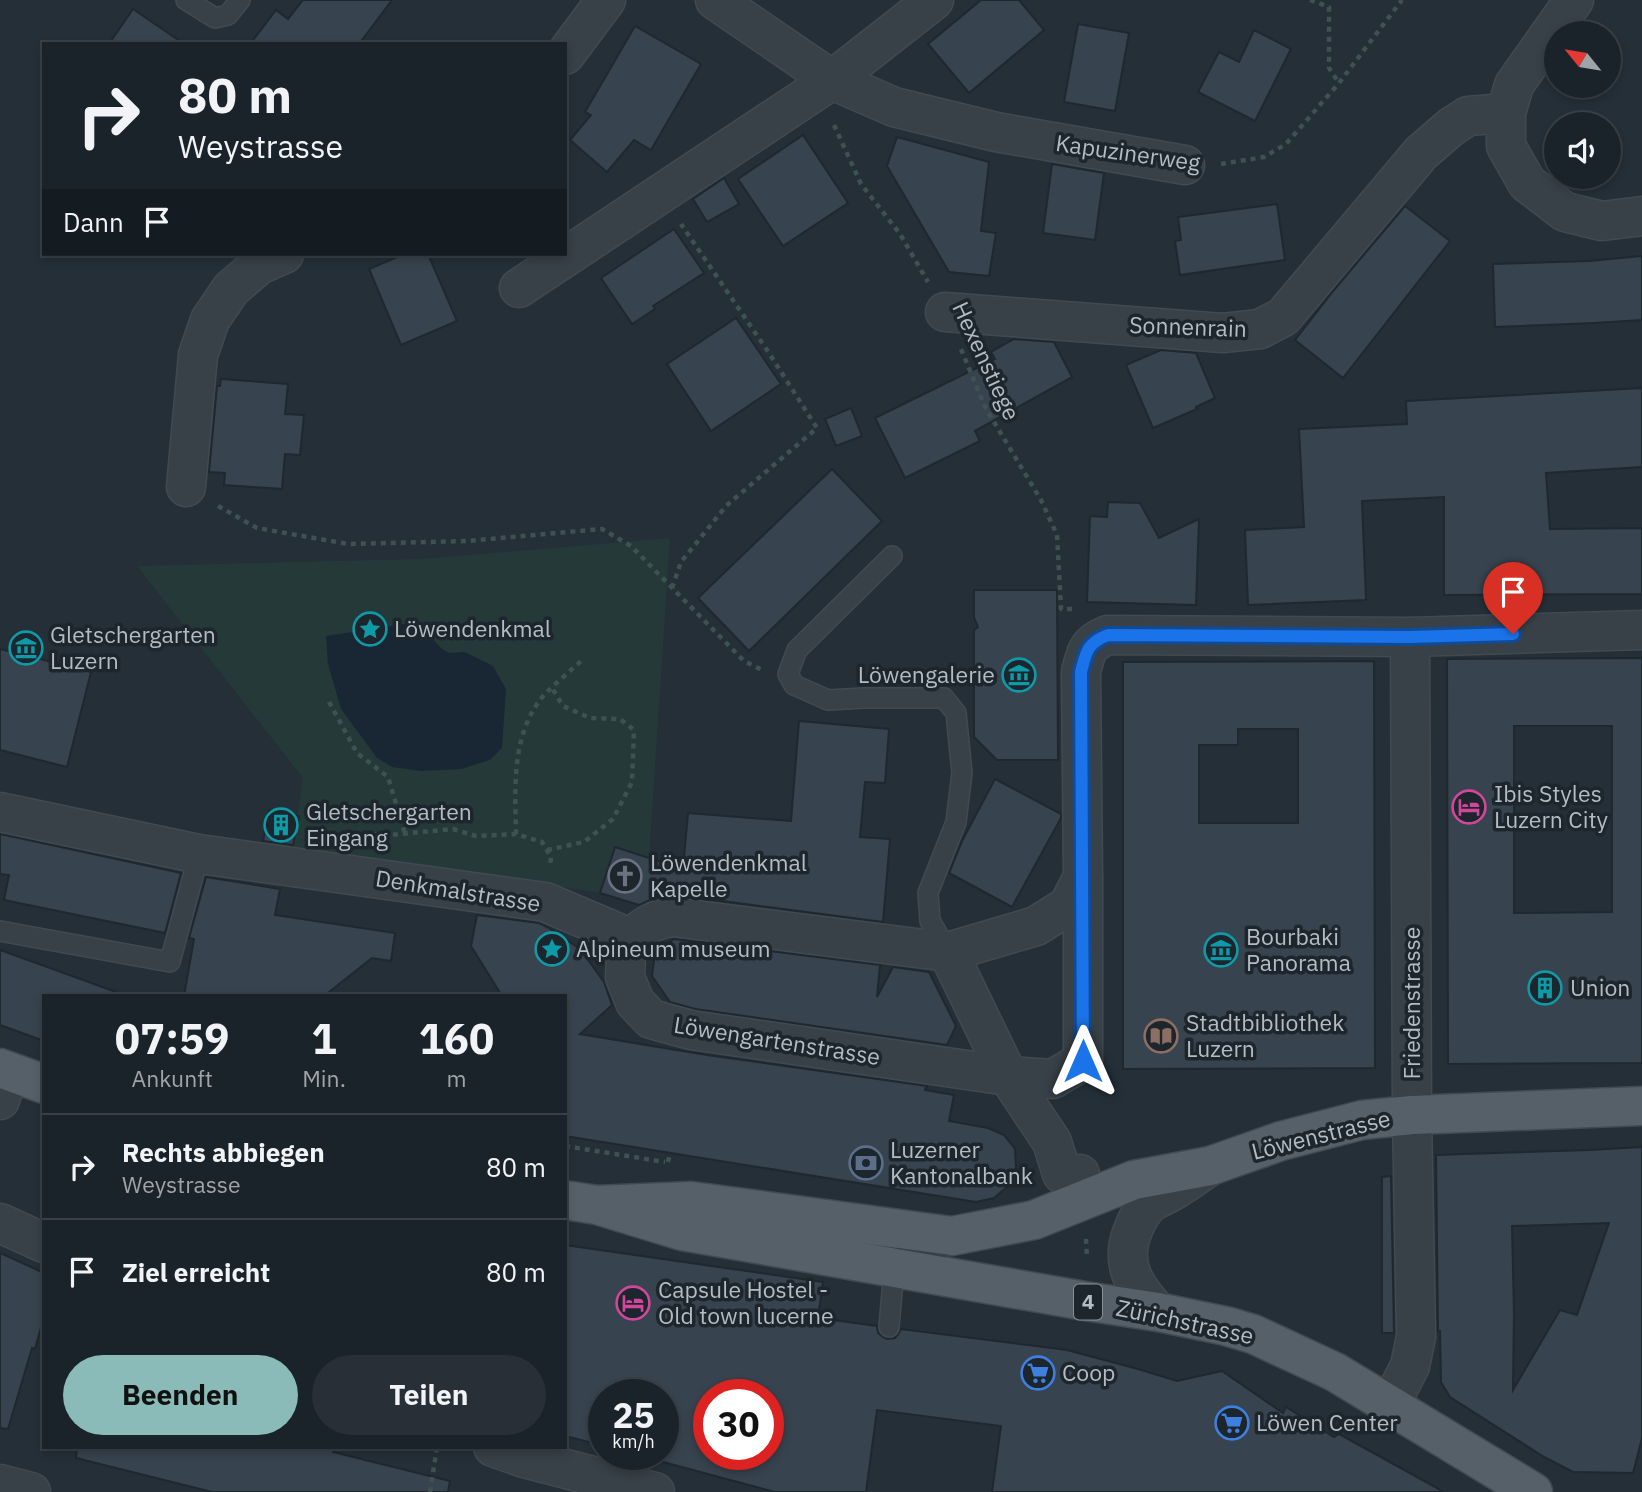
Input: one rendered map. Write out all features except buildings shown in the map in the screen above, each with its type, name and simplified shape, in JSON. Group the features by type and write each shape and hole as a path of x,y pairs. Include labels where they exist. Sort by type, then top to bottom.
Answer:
{"main road":[{"path":"3,1080 42,1084"},
{"name":"Löwenstrasse","path":"1051,1213 1135,1180 1210,1166 1281,1141 1362,1120 1412,1115 1642,1106"},
{"name":"Zürichstrasse","path":"581,1202 691,1201 952,1236 1034,1220 1051,1213"},
{"name":"Zürichstrasse","path":"581,1202 682,1231 1226,1326 1253,1335 1335,1372 1533,1492"}],"street":[{"path":"567,52 606,0"},
{"name":"Kapuzinerweg","path":"715,0 832,80 894,107 996,132 1185,165"},
{"path":"519,288 832,80 934,0"},
{"path":"1574,0 1514,85 1506,113 1506,146 1527,183 1565,212 1602,221 1642,216"},
{"name":"Sonnenrain","path":"945,312 1223,333 1260,329 1283,317 1431,144 1468,116 1506,113"},
{"path":"186,487 198,355 210,320 232,289 259,265 279,256"},
{"path":"630,938 645,926 662,918 673,918 948,952 1036,926 1068,906 1083,877 1081,672 1091,624 1108,635 1410,637 1642,630"},
{"name":"Friedenstrasse","path":"1390,1405 1410,1366 1416,1337 1410,637"},
{"name":"Denkmalstrasse","path":"0,812 198,854 545,902 630,938"},
{"name":"Löwengartenstrasse","path":"630,938 625,977 635,1002 651,1019 691,1030 1007,1076 1053,1079 1083,1061 1083,877"},
{"path":"948,952 1007,1076 1052,1142 1062,1174 1080,1174"},
{"path":"1158,1312 1140,1290 1129,1269 1127,1255 1130,1236 1138,1216 1151,1203 1210,1166"},
{"path":"0,1223 42,1242"},
{"path":"499,1449 655,1492"},
{"path":"0,1484 31,1492"}],"lane":[{"path":"186,0 215,18 228,15 240,0"},
{"path":"892,556 797,650 788,674 794,685 828,700 944,698 956,713 962,774 956,822 928,893 930,920 948,952"},
{"path":"0,931 170,962 198,854"},
{"path":"889,1327 897,1259 909,1250 939,1252 961,1247 987,1230"}],"path":[{"path":"1310,0 1329,7 1329,68 1339,83"},
{"name":"Kapuzinerweg","path":"1185,165 1213,165 1264,157 1286,144 1339,83 1402,0"},
{"name":"Hexenstiege","path":"831,118 861,184 900,234 945,312 985,407 1041,500 1057,535 1061,609 1091,624"},
{"path":"672,588 681,562 726,506 817,428 682,224"},
{"path":"186,487 257,528 348,544 467,541 602,529 632,546 744,661 794,685"},
{"path":"516,834 515,772 526,724 544,696 581,661"},
{"path":"547,850 584,842 612,819 632,782 634,730 620,719 590,718 563,706 552,688"},
{"path":"329,702 357,752 388,778 405,834"},
{"path":"333,832 390,835 453,829 476,836 516,834 542,842 551,857 545,902"},
{"path":"668,1162 670,1153"},
{"path":"1086,1235 1088,1269"},
{"path":"430,1492 437,1449"}],"shaded area":[{"path":"670,538 649,858 615,847 601,893 293,846 303,778 137,566 421,559"}],"water":[{"path":"417,622 449,653 465,652 493,666 506,689 502,748 490,760 461,769 421,771 392,767 377,758 341,709 328,664 326,636"}],"place":[{"name":"Löwendenkmal","path":"370,629"},
{"name":"Gletschergarten Luzern","path":"26,648"},
{"name":"Löwengalerie","path":"1019,675"},
{"name":"Ibis Styles Luzern City","path":"1469,807"},
{"name":"Gletschergarten Eingang","path":"281,825"},
{"name":"Löwendenkmal Kapelle","path":"625,876"},
{"name":"Alpineum museum","path":"552,949"},
{"name":"Bourbaki Panorama","path":"1221,950"},
{"name":"Union","path":"1545,988"},
{"name":"Stadtbibliothek Luzern","path":"1161,1036"},
{"name":"Luzerner Kantonalbank","path":"866,1163"},
{"name":"Capsule Hostel - Old town lucerne","path":"633,1303"},
{"name":"Coop","path":"1038,1373"},
{"name":"Löwen Center","path":"1232,1423"}],"route":[{"path":"1083,1061 1081,672 1085,654 1096,640 1108,635 1410,637 1513,634"}]}
